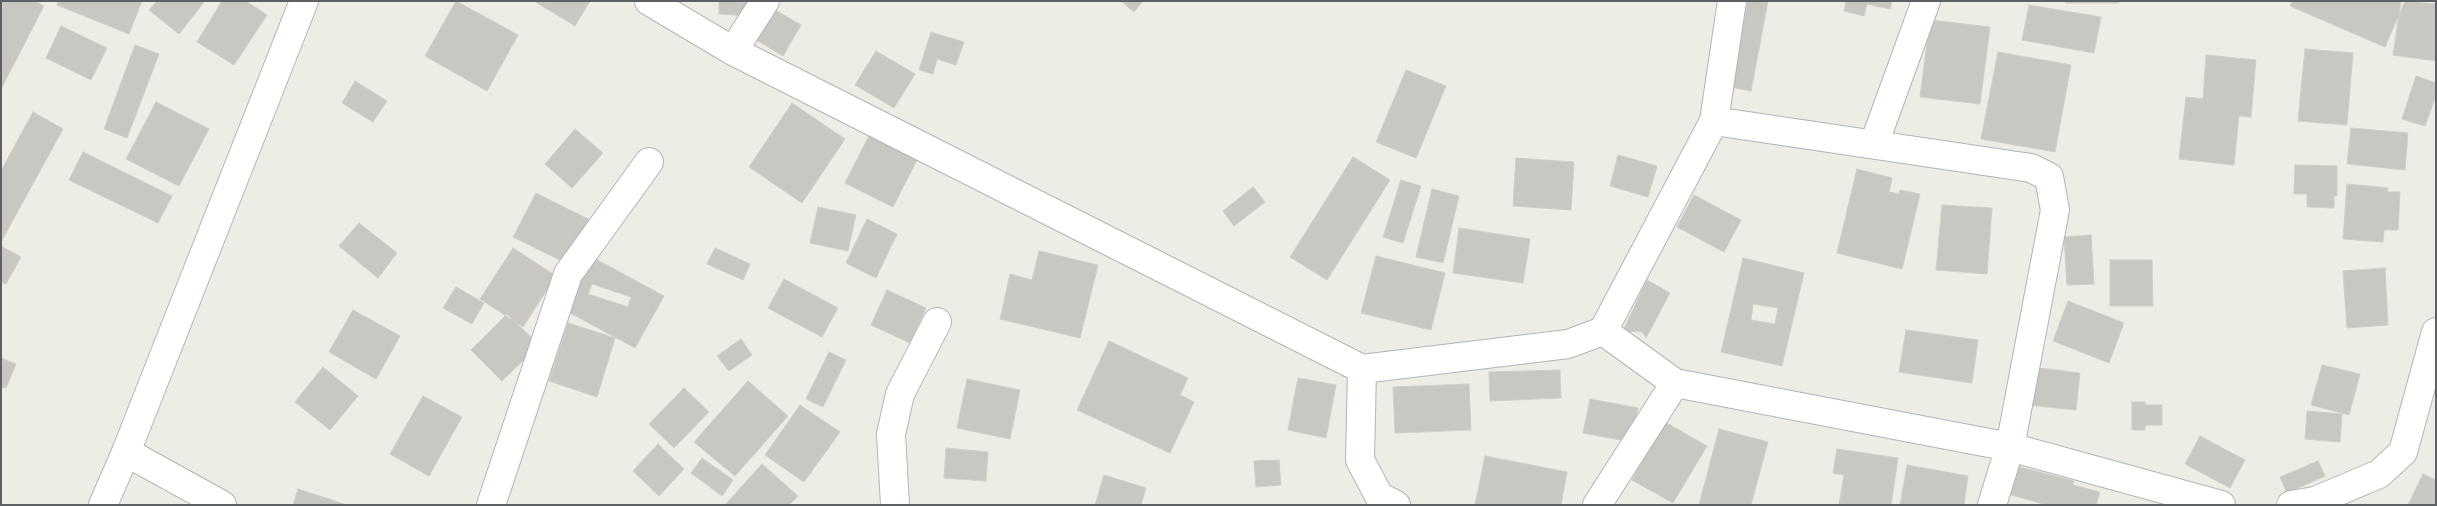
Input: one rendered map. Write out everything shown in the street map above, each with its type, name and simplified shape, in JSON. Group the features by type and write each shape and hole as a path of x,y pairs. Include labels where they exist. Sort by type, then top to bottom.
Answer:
{"street":[{"path":"103,505 126,452 304,1"},
{"path":"649,1 733,51 1362,369 1568,344 1603,332 1714,121 1732,1"},
{"path":"733,51 765,1"},
{"path":"1874,144 1926,1"},
{"path":"1714,121 2031,168 2049,177 2055,210 2010,447 1992,505"},
{"path":"491,505 568,274 650,162"},
{"path":"895,505 891,434 900,394 937,322"},
{"path":"1603,332 1676,383 2010,447 2210,504"},
{"path":"2291,505 2315,501 2379,474 2404,452 2436,332"},
{"path":"1362,369 1360,460 1379,496 1396,505"},
{"path":"1597,505 1676,383"},
{"path":"126,452 222,505"}],"building":[{"path":"1,1 35,1 44,6 1,89"},
{"path":"58,1 142,1 129,34 57,5"},
{"path":"157,1 205,1 179,34 149,10"},
{"path":"222,1 246,1 267,15 234,65 197,42"},
{"path":"456,1 518,35 487,91 425,56"},
{"path":"534,1 590,1 575,26"},
{"path":"719,1 751,1 750,16 719,14"},
{"path":"1121,1 1143,1 1134,12"},
{"path":"1748,1 1768,1 1751,91 1731,87"},
{"path":"1846,1 1892,1 1890,9 1867,4 1864,16 1844,11"},
{"path":"2066,1 2119,1 2119,3 2066,3"},
{"path":"2292,1 2405,1 2385,47 2290,6"},
{"path":"2401,1 2436,4 2436,61 2393,55"},
{"path":"2029,5 2101,17 2094,53 2022,40"},
{"path":"768,6 801,25 783,56 750,36"},
{"path":"1930,20 1990,27 1980,104 1920,97"},
{"path":"61,26 107,48 91,80 46,58"},
{"path":"931,32 964,42 956,65 937,59 933,74 919,70"},
{"path":"135,45 159,54 127,138 104,129"},
{"path":"2305,49 2353,53 2347,125 2298,121"},
{"path":"876,51 915,74 894,108 855,85"},
{"path":"1998,52 2071,65 2055,152 1981,139"},
{"path":"2206,55 2256,60 2251,117 2239,116 2234,165 2179,159 2186,97 2203,99"},
{"path":"1406,70 1446,86 1416,158 1376,142"},
{"path":"2416,76 2436,83 2436,95 2425,126 2402,119"},
{"path":"355,81 387,101 373,122 342,103"},
{"path":"156,102 209,129 179,186 126,159"},
{"path":"792,103 845,139 802,203 749,167"},
{"path":"33,112 63,129 1,242 1,171"},
{"path":"2351,128 2408,133 2405,170 2347,164"},
{"path":"575,129 603,153 572,188 545,164"},
{"path":"871,132 919,156 893,207 845,183"},
{"path":"83,152 172,196 158,223 69,180"},
{"path":"1618,155 1657,166 1648,197 1610,186"},
{"path":"1353,157 1390,180 1327,280 1290,257"},
{"path":"1516,158 1574,162 1571,210 1513,206"},
{"path":"2295,165 2337,166 2337,196 2334,196 2334,208 2307,207 2307,194 2294,194"},
{"path":"1857,169 1892,178 1889,192 1899,194 1900,190 1920,194 1902,269 1837,253"},
{"path":"1401,180 1421,186 1403,243 1383,237"},
{"path":"2347,184 2388,188 2387,192 2400,192 2398,230 2384,230 2383,242 2343,239"},
{"path":"1253,187 1265,202 1234,226 1223,211"},
{"path":"1432,189 1459,196 1443,263 1416,257"},
{"path":"536,193 590,220 568,264 513,237"},
{"path":"1694,195 1741,220 1724,252 1677,227"},
{"path":"1942,205 1992,208 1987,274 1936,270"},
{"path":"818,207 856,215 848,251 810,243"},
{"path":"867,219 897,234 876,278 846,263"},
{"path":"359,223 397,253 378,278 339,246"},
{"path":"1459,228 1530,239 1523,283 1453,273"},
{"path":"2091,235 2094,284 2067,285 2064,237"},
{"path":"1,246 21,257 6,284 1,282"},
{"path":"513,248 556,276 523,327 480,299"},
{"path":"715,248 750,264 743,280 707,264"},
{"path":"1039,251 1098,265 1080,338 1000,319 1010,274 1032,280"},
{"path":"590,256 664,296 635,348 561,308","holes":["592,284 631,297 628,307 588,294"]},
{"path":"1376,256 1445,273 1431,330 1361,313"},
{"path":"1743,258 1804,273 1782,366 1721,352","holes":["1753,304 1778,308 1775,324 1751,320"]},
{"path":"2110,260 2152,260 2153,306 2110,306"},
{"path":"2385,268 2388,325 2347,328 2343,271"},
{"path":"784,279 838,308 822,337 768,308"},
{"path":"1647,280 1670,293 1646,338 1643,332 1623,331"},
{"path":"456,287 484,303 472,324 443,308"},
{"path":"887,290 926,308 910,343 871,325"},
{"path":"2068,301 2124,323 2109,363 2053,341"},
{"path":"353,310 400,336 376,379 329,352"},
{"path":"507,314 539,345 502,381 471,350"},
{"path":"568,323 615,338 597,397 549,381"},
{"path":"1906,330 1978,340 1972,383 1899,372"},
{"path":"741,339 752,355 729,371 717,356"},
{"path":"1109,341 1188,378 1180,395 1194,402 1170,453 1077,410"},
{"path":"829,352 846,360 823,407 806,399"},
{"path":"1,358 16,364 6,388 1,387"},
{"path":"2322,365 2360,374 2349,415 2311,405"},
{"path":"323,367 358,396 330,430 295,402"},
{"path":"2032,367 2080,373 2076,410 2028,405"},
{"path":"1560,370 1561,398 1490,401 1489,372"},
{"path":"1298,378 1336,385 1326,438 1288,430"},
{"path":"967,379 1020,390 1010,439 957,428"},
{"path":"748,381 788,416 735,476 694,442"},
{"path":"1469,384 1471,430 1395,433 1393,387"},
{"path":"684,388 709,412 674,448 649,424"},
{"path":"423,396 462,417 429,476 390,454"},
{"path":"1590,399 1638,408 1631,442 1583,433"},
{"path":"2132,402 2145,402 2145,405 2162,405 2162,425 2145,425 2145,430 2132,430"},
{"path":"800,405 840,432 804,482 765,455"},
{"path":"2307,411 2342,414 2340,442 2305,439"},
{"path":"1665,422 1707,446 1673,503 1632,480"},
{"path":"1719,429 1768,442 1751,505 1699,505"},
{"path":"2200,436 2245,460 2230,488 2185,464"},
{"path":"658,444 684,469 659,496 633,471"},
{"path":"946,448 988,452 986,481 944,478"},
{"path":"1837,449 1898,458 1891,505 1839,505 1844,475 1833,473"},
{"path":"1485,456 1567,472 1561,505 1475,505"},
{"path":"702,458 733,480 722,496 691,473"},
{"path":"1279,460 1281,485 1256,487 1254,461"},
{"path":"2318,461 2325,476 2287,493 2280,477"},
{"path":"762,464 798,496 789,505 725,505"},
{"path":"1907,465 1968,476 1964,505 1900,505"},
{"path":"2016,466 2074,481 2073,485 2100,492 2096,505 2047,505 2008,494"},
{"path":"2423,474 2436,480 2436,505 2408,505"},
{"path":"1104,475 1146,488 1141,505 1095,505"},
{"path":"298,489 347,505 293,505"}]}
